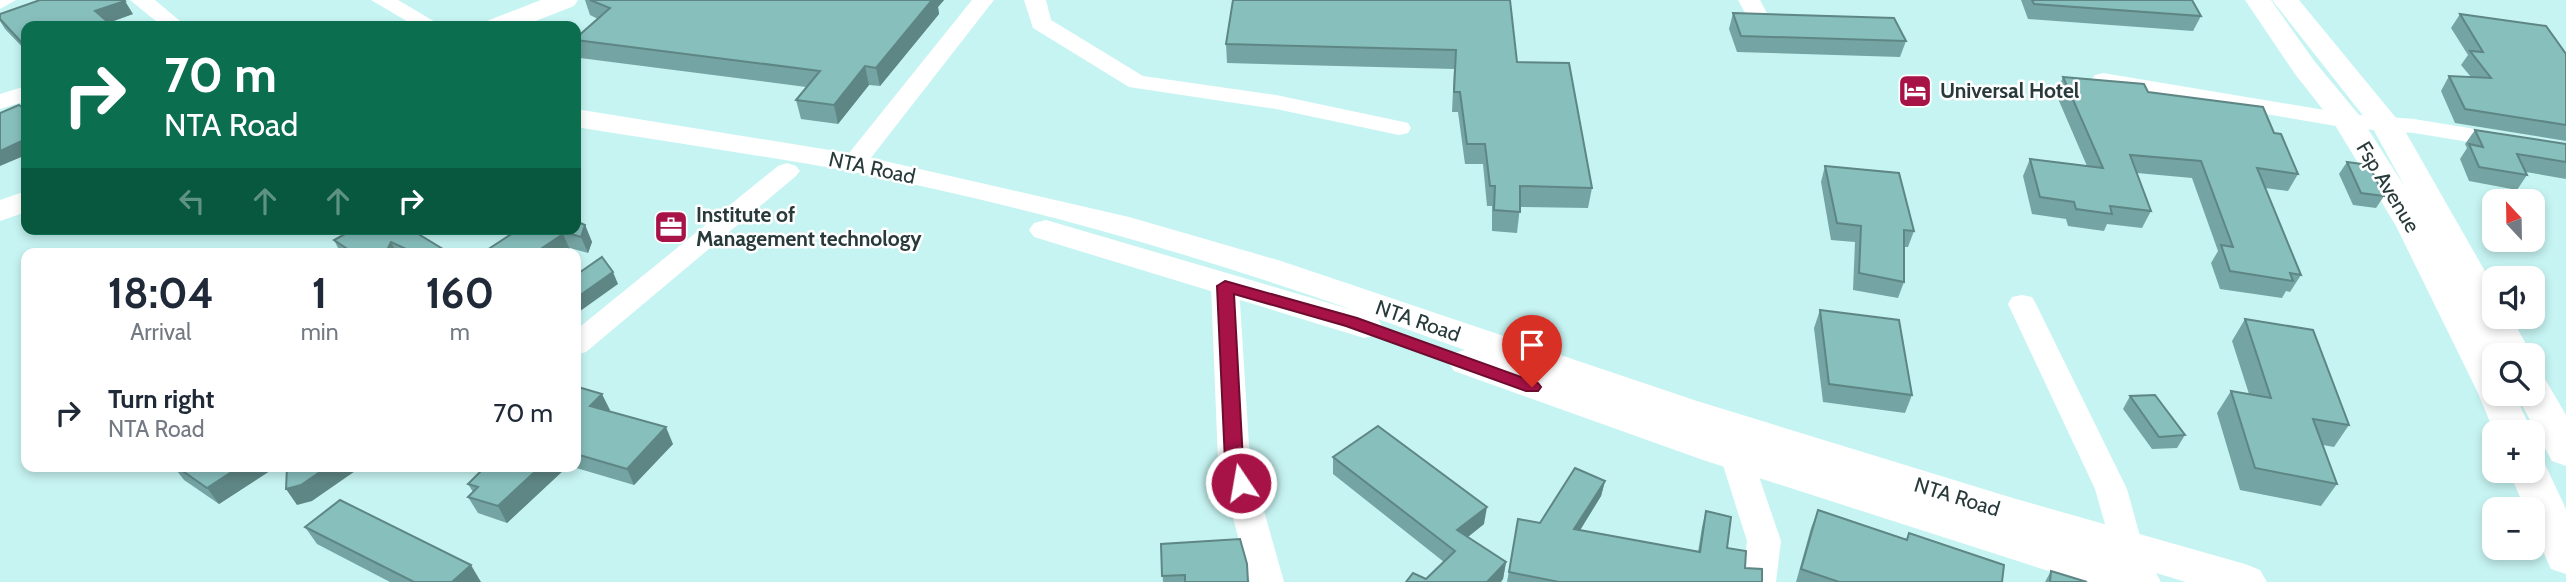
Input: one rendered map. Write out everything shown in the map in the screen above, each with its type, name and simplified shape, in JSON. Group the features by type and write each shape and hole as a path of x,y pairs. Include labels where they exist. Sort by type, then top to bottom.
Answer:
{"main road":[{"path":"512,21 565,0"},
{"name":"Fsp Avenue","path":"2258,0 2348,121 2413,226 2482,364"},
{"name":"Fsp Avenue","path":"2285,0 2386,124 2507,343"},
{"path":"2288,43 2324,49"},
{"name":"NTA Road","path":"581,119 854,163 1117,224 1243,262 1683,411 2245,582"},
{"name":"NTA Road","path":"581,140 787,171 1063,234 1225,286 1352,322 1737,459 2139,582"},
{"path":"0,211 21,203"},
{"path":"2542,406 2566,451"},
{"path":"2534,483 2566,557"}],"street":[{"path":"0,3 5,0"},
{"path":"141,0 168,21"},
{"path":"382,0 422,21"},
{"path":"854,163 983,0"},
{"path":"1035,0 1041,23 1137,82 1276,102 1399,128"},
{"path":"2103,80 2348,121 2566,150"},
{"path":"0,102 21,95"},
{"path":"581,341 787,171"},
{"path":"1225,286 1234,461 1267,582"},
{"path":"2022,304 2111,489 2126,547"},
{"path":"1737,459 1764,541 1759,582"}],"building":[{"path":"40,0 125,1 95,11 107,21 21,21 21,42 0,19 0,14"},
{"path":"590,0 932,0 876,68 865,66 834,105 796,100 820,71 581,41 581,34 610,8"},
{"path":"1233,0 1510,0 1517,62 1569,63 1592,188 1520,186 1520,212 1494,210 1495,186 1490,186 1485,144 1467,144 1460,92 1454,92 1456,50 1226,44"},
{"path":"2032,0 2192,0 2201,16 2034,4"},
{"path":"1733,13 1894,18 1906,41 1741,36"},
{"path":"2460,14 2546,26 2566,54 2566,125 2465,109 2449,76 2491,78 2470,51 2483,52"},
{"path":"2063,77 2144,84 2148,92 2263,107 2274,133 2281,134 2298,174 2257,168 2301,275 2290,273 2293,281 2230,271 2221,245 2233,247 2201,161 2130,155 2151,211 2110,206 2112,214 2076,209 2074,202 2040,197 2030,159 2103,168"},
{"path":"21,106 21,141 0,151 0,113"},
{"path":"2475,130 2566,144 2566,162 2517,154 2527,175 2479,167 2469,144 2483,147"},
{"path":"2347,162 2369,165 2384,196 2361,193"},
{"path":"1825,166 1899,173 1914,231 1904,230 1904,282 1859,273 1861,226 1837,223"},
{"path":"581,223 585,225 581,237 574,235 581,235"},
{"path":"343,235 420,235 441,248 404,248 391,242 388,248 346,248 334,240"},
{"path":"510,235 562,235 542,248 490,248"},
{"path":"602,257 613,272 581,294 581,272"},
{"path":"1820,310 1899,320 1912,395 1829,384"},
{"path":"2245,319 2313,330 2349,425 2313,419 2337,484 2255,468 2231,391 2271,398"},
{"path":"581,388 602,394 590,406 666,427 627,469 581,455"},
{"path":"2155,395 2185,435 2159,437 2130,396"},
{"path":"1378,426 1487,507 1457,530 1506,562 1487,582 1406,582 1413,573 1426,579 1455,551 1333,457"},
{"path":"1575,468 1605,481 1574,529 1700,552 1706,511 1731,517 1727,548 1746,551 1745,568 1762,569 1762,582 1559,582 1509,572 1518,519 1540,523"},
{"path":"184,472 231,472 207,488"},
{"path":"287,472 320,472 301,485 286,489"},
{"path":"480,472 535,472 498,506 468,497 478,487 468,484"},
{"path":"340,500 471,565 452,582 414,582 305,527"},
{"path":"1818,510 1907,540 1909,533 2004,565 2002,582 1839,582 1801,569"},
{"path":"1240,539 1247,564 1248,582 1185,582 1185,575 1162,576 1161,544"},
{"path":"2051,571 2087,582 2050,582"}],"place":[{"name":"Universal Hotel","path":"1915,91"},
{"name":"Institute of Management technology","path":"671,227"}],"route":[{"path":"1241,483 1234,461 1225,286 1352,322 1532,387"}]}
